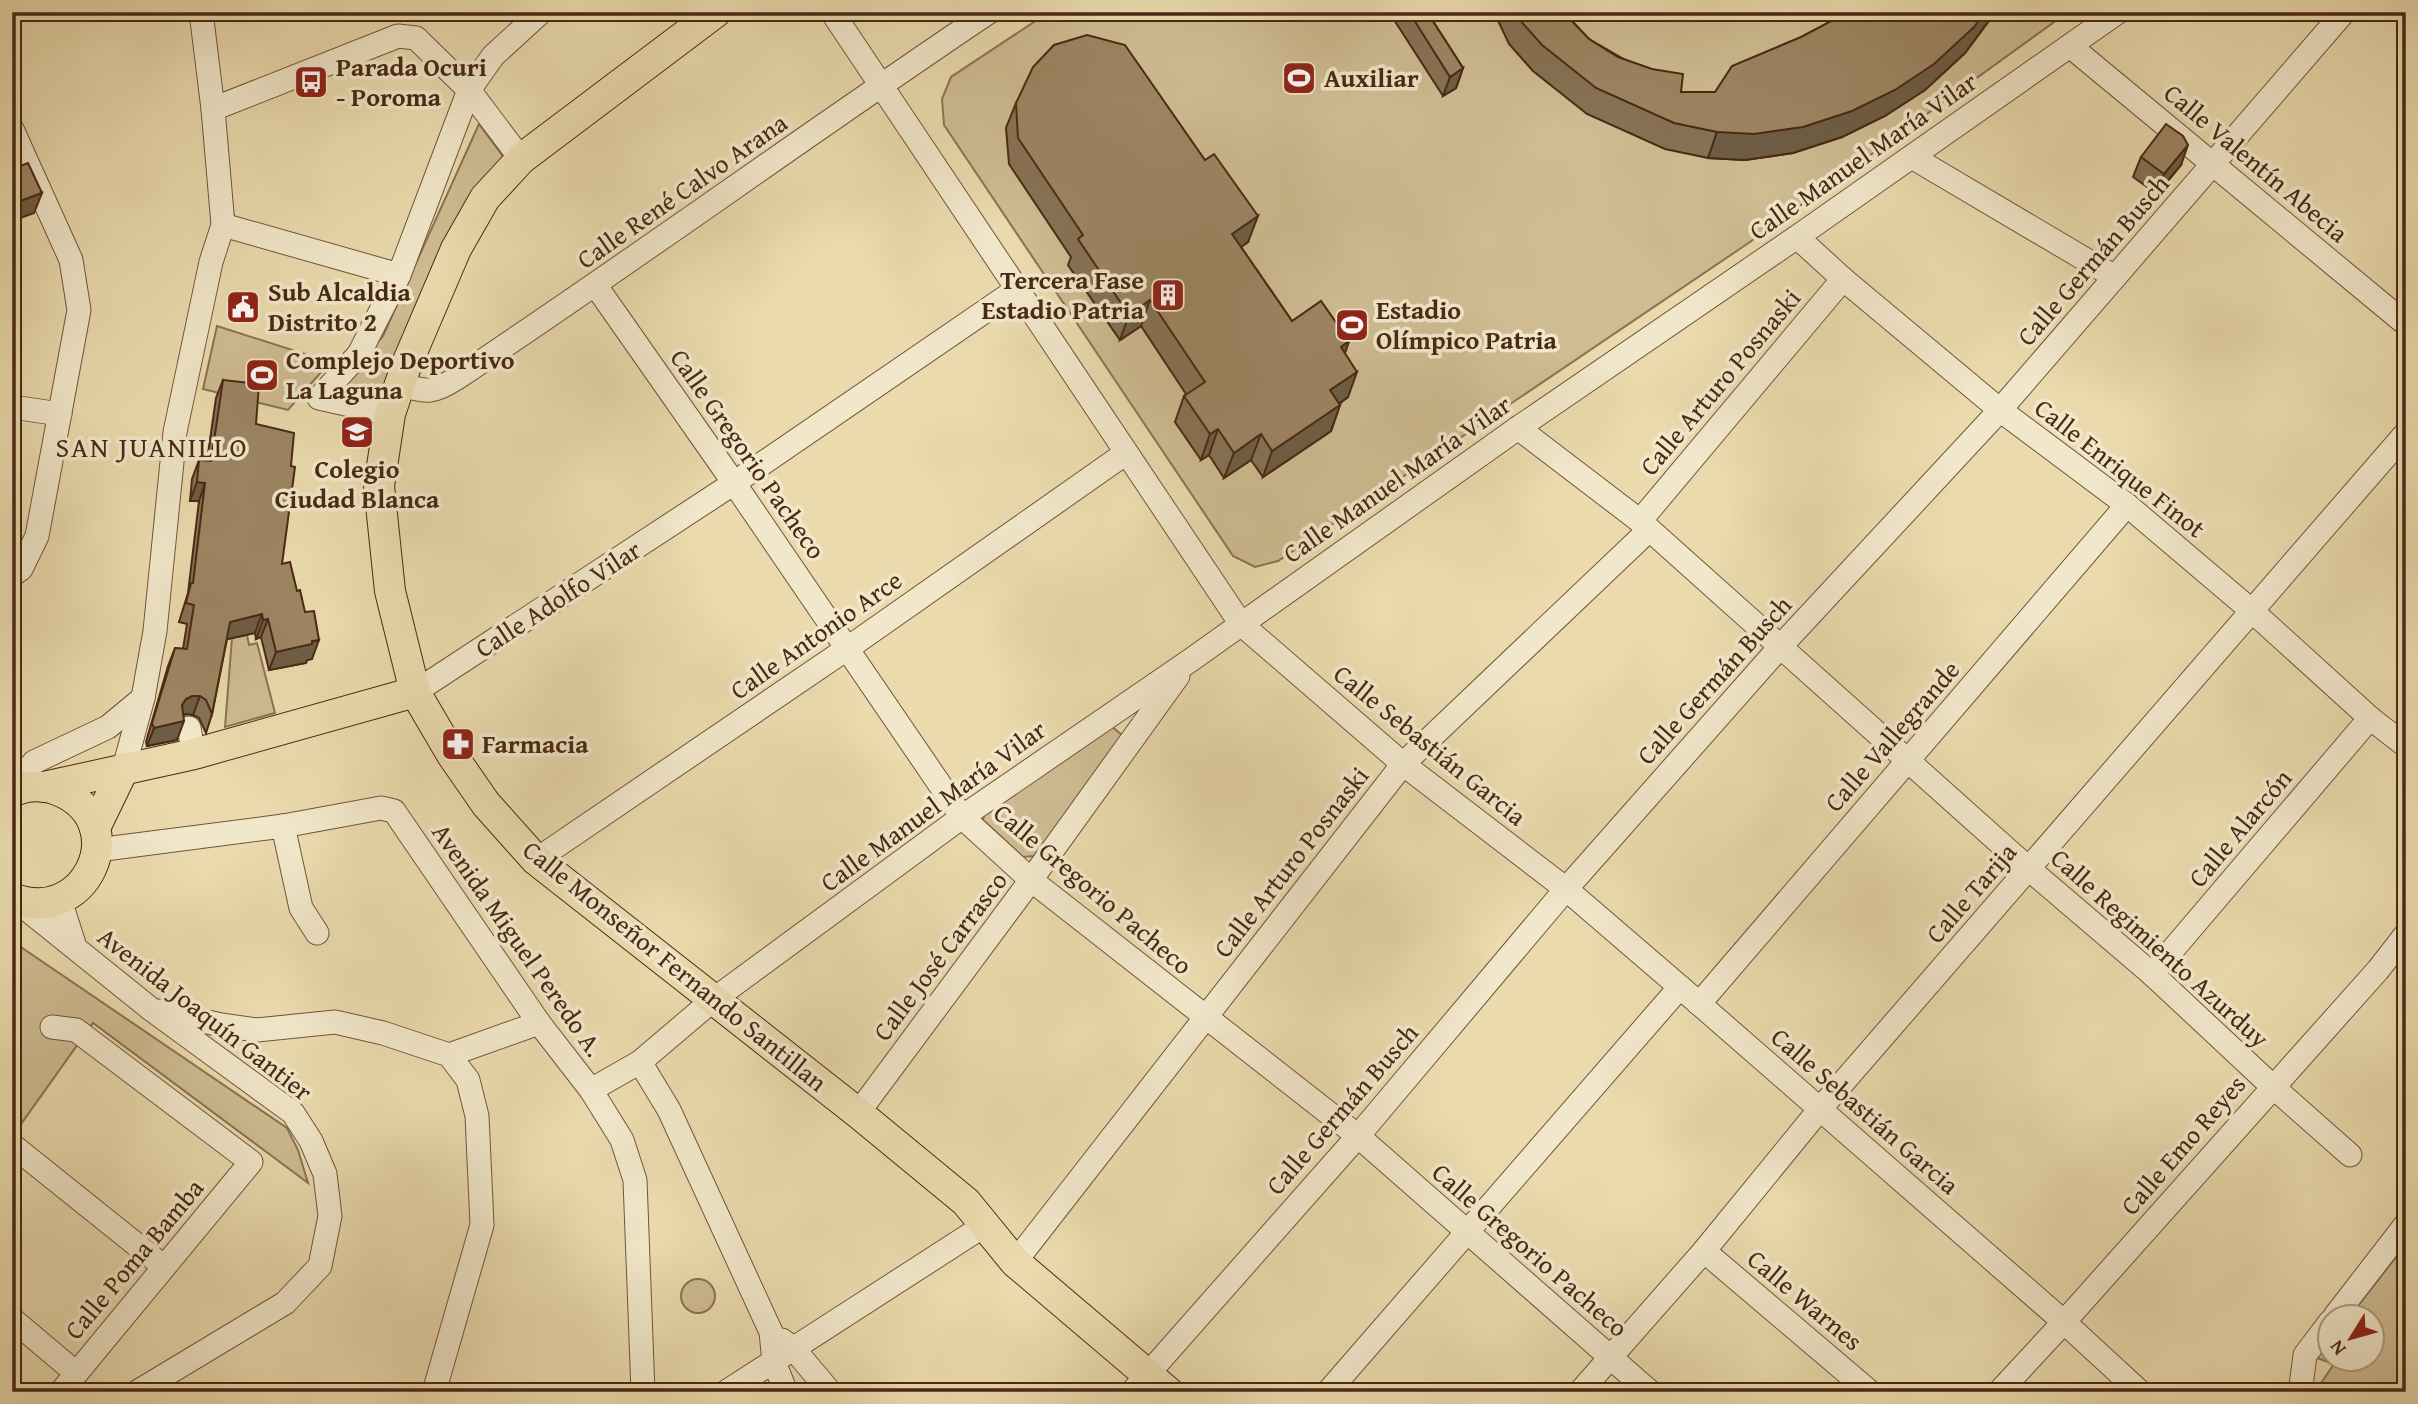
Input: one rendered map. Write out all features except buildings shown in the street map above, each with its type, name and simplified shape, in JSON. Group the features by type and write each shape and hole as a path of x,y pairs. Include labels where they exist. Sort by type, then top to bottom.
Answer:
{"main road":[{"name":"Calle Monseñor Fernando Santillan","path":"716,12 521,159 485,198 456,249 390,414 379,485 390,591 415,692 452,755 486,804 536,860 858,1113 966,1202 1015,1262 1149,1386"},
{"name":"Calle Adolfo Vilar","path":"12,789 44,787 124,768 191,741 415,692"},
{"path":"13,899 29,904 45,904 74,892 85,881 93,867 96,839 124,768"},
{"path":"44,787 58,790 81,805 96,839"}],"street":[{"path":"124,768 143,698 156,631 175,432 211,262 223,225 201,12"},
{"name":"Calle Sebastián Garcia","path":"832,12 1241,624 1403,764 1566,889 2064,1322 2140,1392"},
{"name":"Calle René Calvo Arana","path":"400,384 422,391 434,391 596,286 880,85 989,12"},
{"name":"Calle Manuel María Vilar","path":"591,1090 640,1062 713,1000 962,817 2118,12"},
{"name":"Calle Germán Busch","path":"1149,1386 1566,889 1780,647 2000,410 2344,12"},
{"path":"390,414 319,398 359,354 398,275 469,90 493,56 535,14"},
{"path":"213,109 398,36 416,38 469,90 521,159"},
{"name":"Calle Valentín Abecia","path":"2070,46 2406,324"},
{"path":"12,129 71,260 79,310 37,536 21,569 12,575"},
{"path":"1912,156 2115,277"},
{"path":"223,225 398,275"},
{"name":"Calle Enrique Finot","path":"1797,237 1843,279 2000,410 2127,505 2252,611 2370,718 2406,746"},
{"name":"Calle Arturo Posnaski","path":"1015,1262 1403,764 1644,526 1843,279"},
{"name":"Calle Gregorio Pacheco","path":"596,286 962,817 1031,880 1358,1136 1650,1392"},
{"name":"Calle Adolfo Vilar","path":"415,692 734,483 1016,290"},
{"path":"12,408 60,414"},
{"name":"Calle Regimiento Azurduy","path":"1518,428 1644,526 2029,869 2152,974 2350,1155"},
{"name":"Calle Tarija","path":"1580,1392 1704,1251 1820,1109 2406,433"},
{"name":"Calle Antonio Arce","path":"536,860 848,648 1126,453"},
{"name":"Calle Vallegrande","path":"1699,1004 2127,505"},
{"name":"Calle José Carrasco","path":"858,1113 1188,662"},
{"path":"12,789 34,762 108,727 143,698"},
{"name":"Calle Alarcón","path":"2152,974 2370,718"},
{"name":"Avenida Miguel Peredo A.","path":"96,839 283,825 381,808 394,811 539,1023 591,1090 622,1140 635,1180 643,1392"},
{"path":"283,825 301,908 317,933"},
{"name":"Avenida Joaquín Gantier","path":"13,899 152,1010 293,1113 311,1141 325,1174 330,1216 320,1266 285,1303 137,1392"},
{"path":"60,900 75,947"},
{"name":"Calle Emo Reyes","path":"1999,1392 2378,970 2406,934"},
{"path":"1328,1392 1680,987"},
{"path":"152,1010 257,1030 335,1022 383,1033 449,1055 468,1080 477,1116 482,1225 434,1392"},
{"path":"449,1055 539,1023"},
{"name":"Calle Poma Bamba","path":"52,1027 76,1030 251,1162 61,1392"},
{"path":"640,1062 668,1110 771,1332 774,1362 786,1392"},
{"path":"12,1145 163,1266"},
{"path":"2346,1302 2406,1224"},
{"path":"726,1392 985,1225"},
{"name":"Calle Warnes","path":"1704,1251 1870,1392"},
{"path":"12,1319 76,1373"},
{"path":"771,1332 793,1348 830,1392"},
{"path":"2297,1392 2301,1386 2305,1355 2316,1340"}],"shaded area":[{"name":"Estadio Olímpico Patria","path":"1049,12 2068,12 1750,242 1278,561 1255,567 1233,556 944,125 942,99 951,77"},
{"path":"479,124 505,159 378,405 341,394 341,387 383,336"},
{"name":"Complejo Deportivo La Laguna","path":"217,326 330,362 288,410 203,389"},
{"path":"247,635 249,645 257,643 275,713 225,727 232,638"},
{"path":"1111,726 1122,735 1035,856 1023,857 983,820 985,811"},
{"path":"12,941 287,1128 298,1150 308,1183 93,1023 21,1124 12,1126"},
{"path":"2406,1244 2406,1374 2386,1392 2315,1392 2329,1372 2386,1372 2386,1302 2361,1302"},
{"path":"698,1279 710,1284 715,1296 710,1308 698,1313 686,1308 681,1296 686,1284"}],"place":[{"name":"Auxiliar","path":"1299,78"},
{"name":"Parada Ocuri - Poroma","path":"311,82"},
{"name":"Tercera Fase Estadio Patria","path":"1168,295"},
{"name":"Sub Alcaldia Distrito 2","path":"243,307"},
{"name":"Estadio Olímpico Patria","path":"1352,325"},
{"name":"Complejo Deportivo La Laguna","path":"262,375"},
{"name":"Colegio Ciudad Blanca","path":"357,432"},
{"name":"Farmacia","path":"458,744"}],"district":[{"name":"SAN JUANILLO","path":"152,447"}]}
